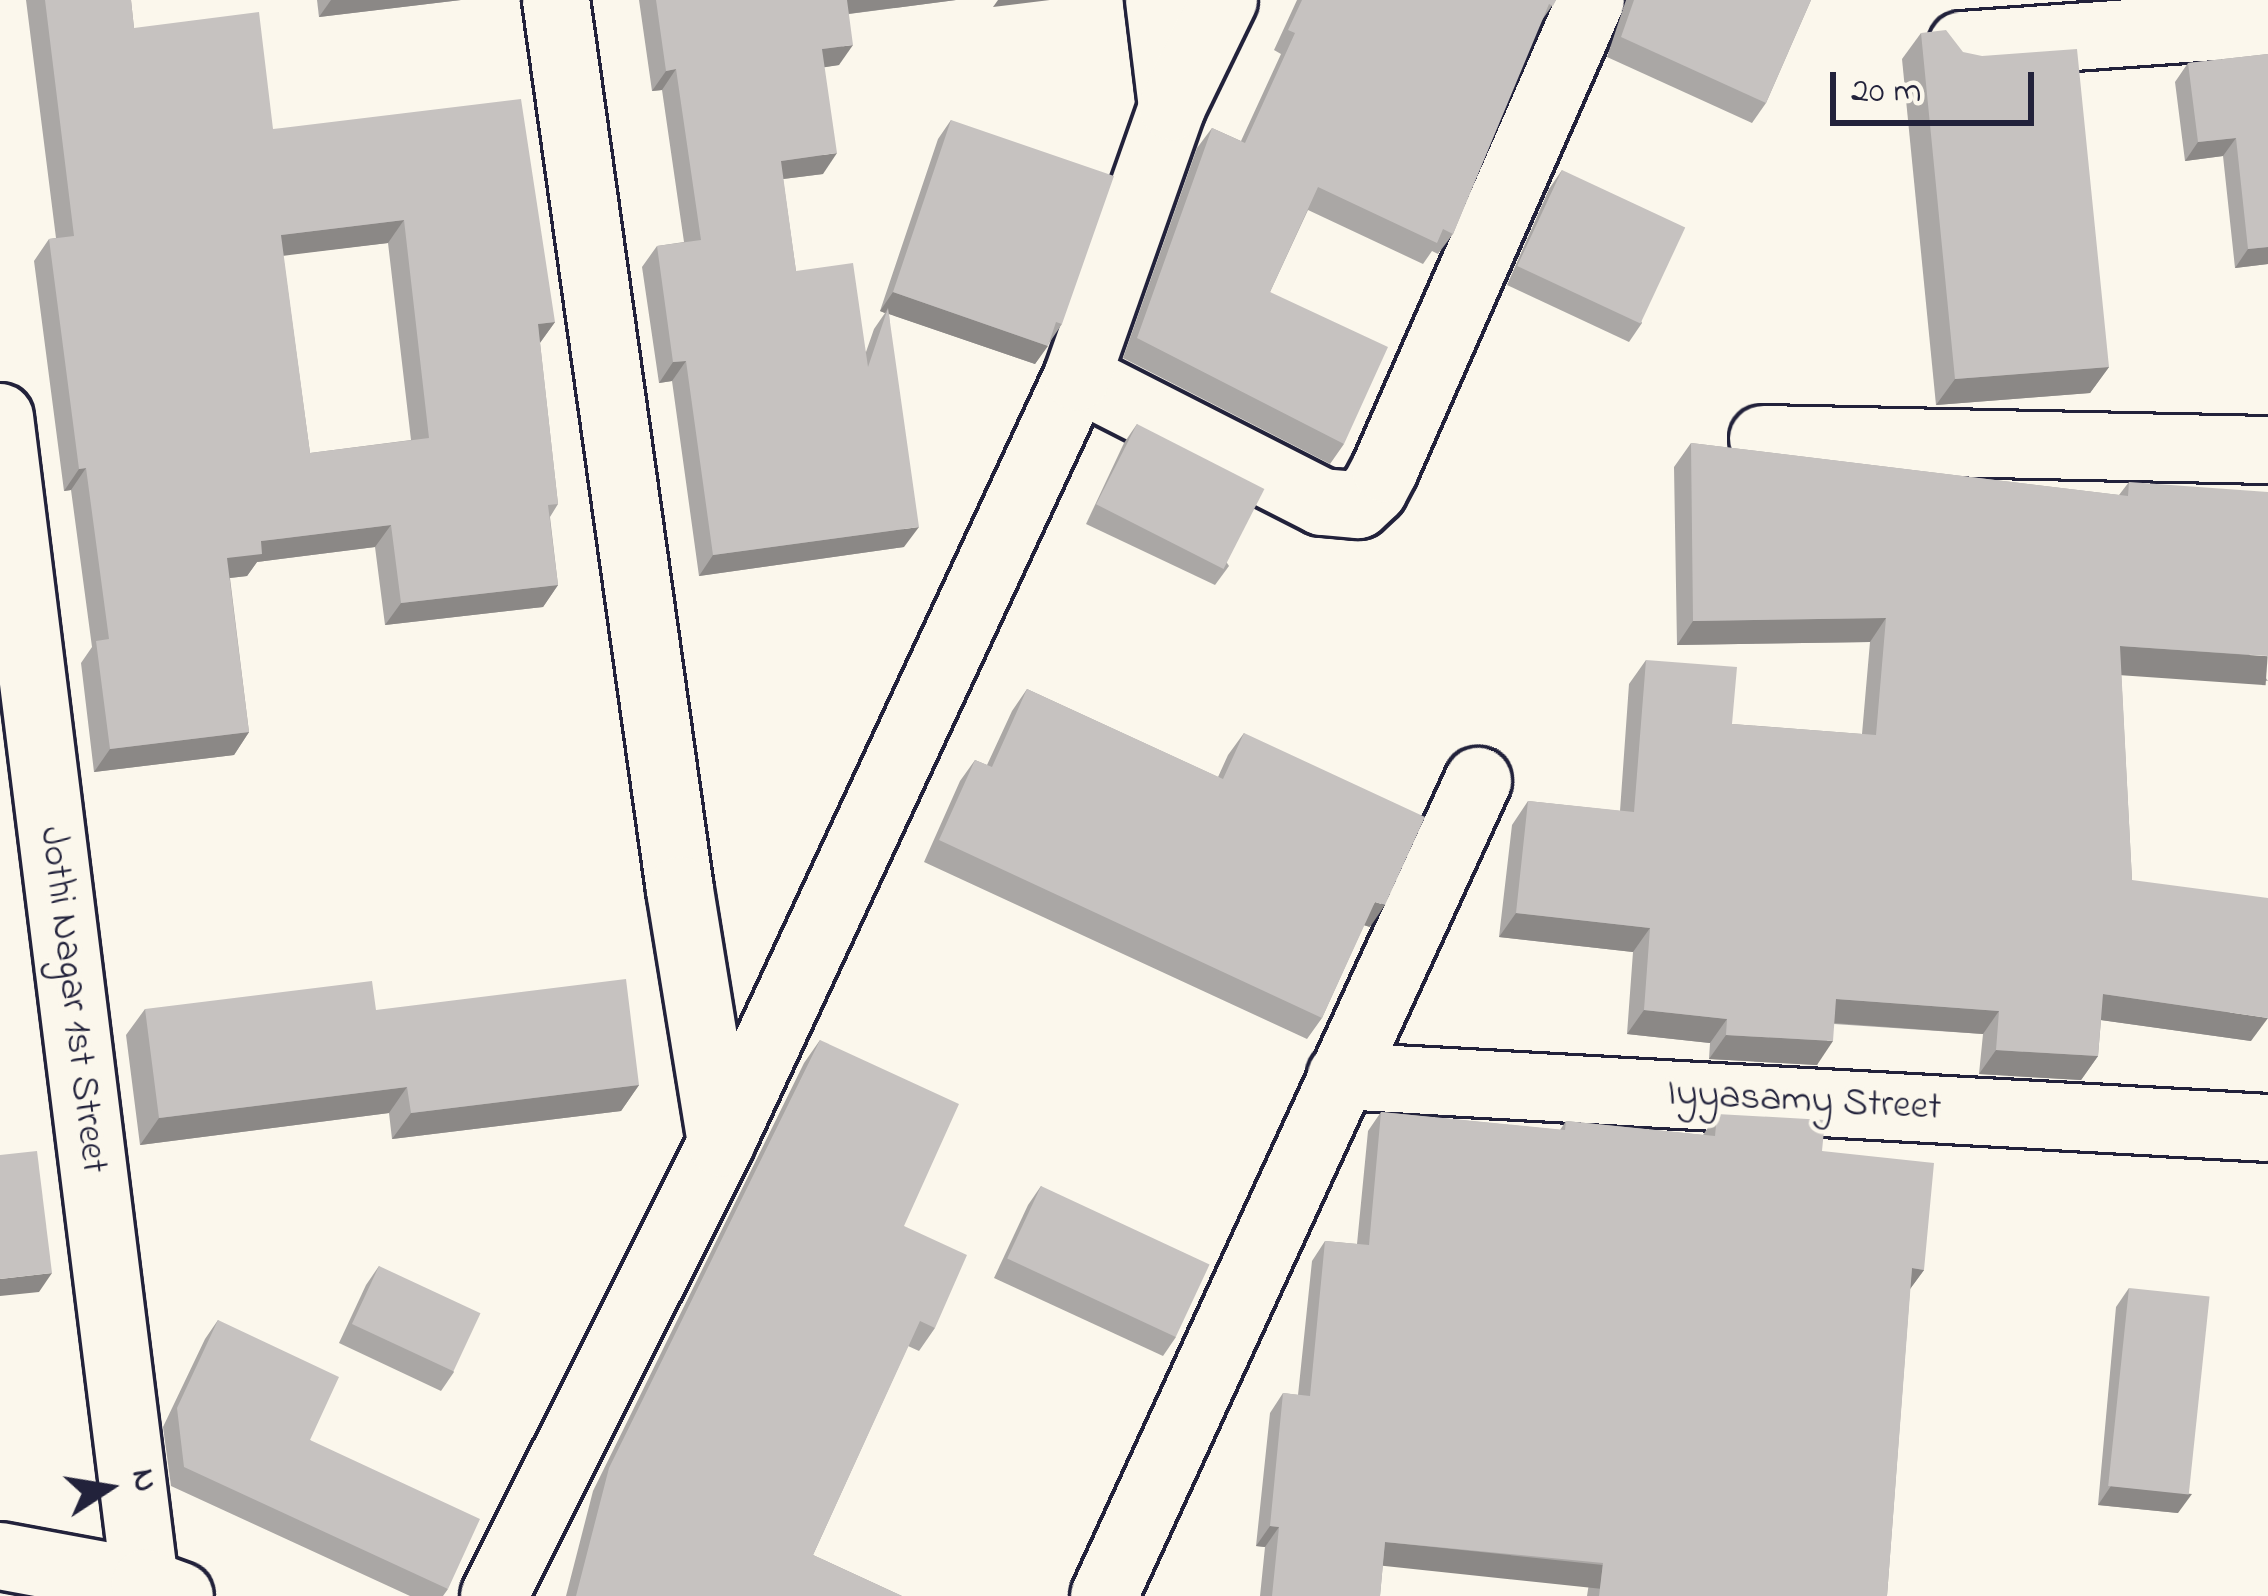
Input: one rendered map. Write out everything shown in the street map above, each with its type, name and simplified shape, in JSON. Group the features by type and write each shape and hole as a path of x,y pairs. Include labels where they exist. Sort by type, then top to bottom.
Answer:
{"street":[{"path":"556,0 680,890 721,1143"},
{"path":"1159,0 1172,107"},
{"path":"494,1596 721,1143 1077,377 1172,107 1224,0"},
{"path":"1077,377 1322,502 1358,506 1385,469 1591,0"},
{"path":"1962,45 2268,23"},
{"name":"Jothi Nagar 1st Street","path":"0,417 163,1589"},
{"path":"1763,439 2268,450"},
{"path":"1104,1596 1478,781"},
{"name":"Iyyasamy Street","path":"1341,1076 2268,1128"},
{"path":"0,1556 62,1582 163,1589"}],"building":[{"path":"45,0 131,0 134,28 259,12 273,129 521,99 555,322 538,324 558,504 548,505 558,585 401,603 391,525 261,541 262,554 227,558 249,732 110,749 96,641 109,639 86,468 79,469 49,239 74,236","holes":["404,220 429,438 310,453 281,235"]},
{"path":"656,0 847,0 853,45 822,49 837,153 781,161 796,271 853,263 868,367 888,308 919,527 713,555 686,361 673,362 657,246 701,240 676,69 666,71"},
{"path":"1302,0 1556,0 1553,6 1549,4 1453,234 1443,229 1437,243 1318,187 1270,292 1388,347 1344,444 1137,338 1212,128 1245,143 1295,33 1288,30"},
{"path":"1634,0 1811,0 1766,103 1621,37"},
{"path":"1946,30 1963,52 1982,56 2077,49 2109,367 1955,379 1921,33"},
{"path":"2268,54 2268,247 2248,249 2236,138 2198,142 2188,63"},
{"path":"951,120 1114,176 1062,324 1056,322 1048,346 893,292"},
{"path":"1562,170 1685,227 1640,324 1517,266"},
{"path":"1137,424 1264,489 1224,569 1096,504"},
{"path":"1691,443 2128,496 2129,482 2268,492 2268,656 2120,646 2132,880 2268,898 2268,1018 2103,994 2098,1056 1996,1050 1999,1011 1836,999 1833,1041 1726,1035 1727,1019 1644,1010 1650,928 1516,913 1528,801 1634,812 1646,660 1737,667 1732,724 1876,735 1886,618 1693,621"},
{"path":"1027,689 1223,779 1244,733 1425,817 1385,905 1375,902 1322,1018 939,840 975,760 992,767"},
{"path":"626,979 639,1085 411,1113 407,1087 159,1118 145,1009 372,981 376,1010"},
{"path":"820,1040 959,1104 904,1226 967,1255 935,1328 920,1321 813,1555 902,1596 576,1596 609,1468"},
{"path":"1381,1112 1565,1130 1566,1121 1715,1136 1717,1114 1825,1120 1822,1151 1934,1163 1924,1270 1912,1268 1887,1596 1599,1596 1603,1563 1385,1542 1380,1596 1272,1596 1279,1527 1270,1526 1283,1393 1310,1396 1325,1241 1369,1245"},
{"path":"37,1151 52,1273 0,1279 0,1155"},
{"path":"1041,1186 1210,1265 1176,1337 1007,1259"},
{"path":"379,1266 481,1313 453,1371 352,1324"},
{"path":"2129,1288 2210,1296 2189,1494 2108,1486"},
{"path":"218,1320 339,1377 310,1440 480,1519 448,1589 184,1467 177,1408"}]}
